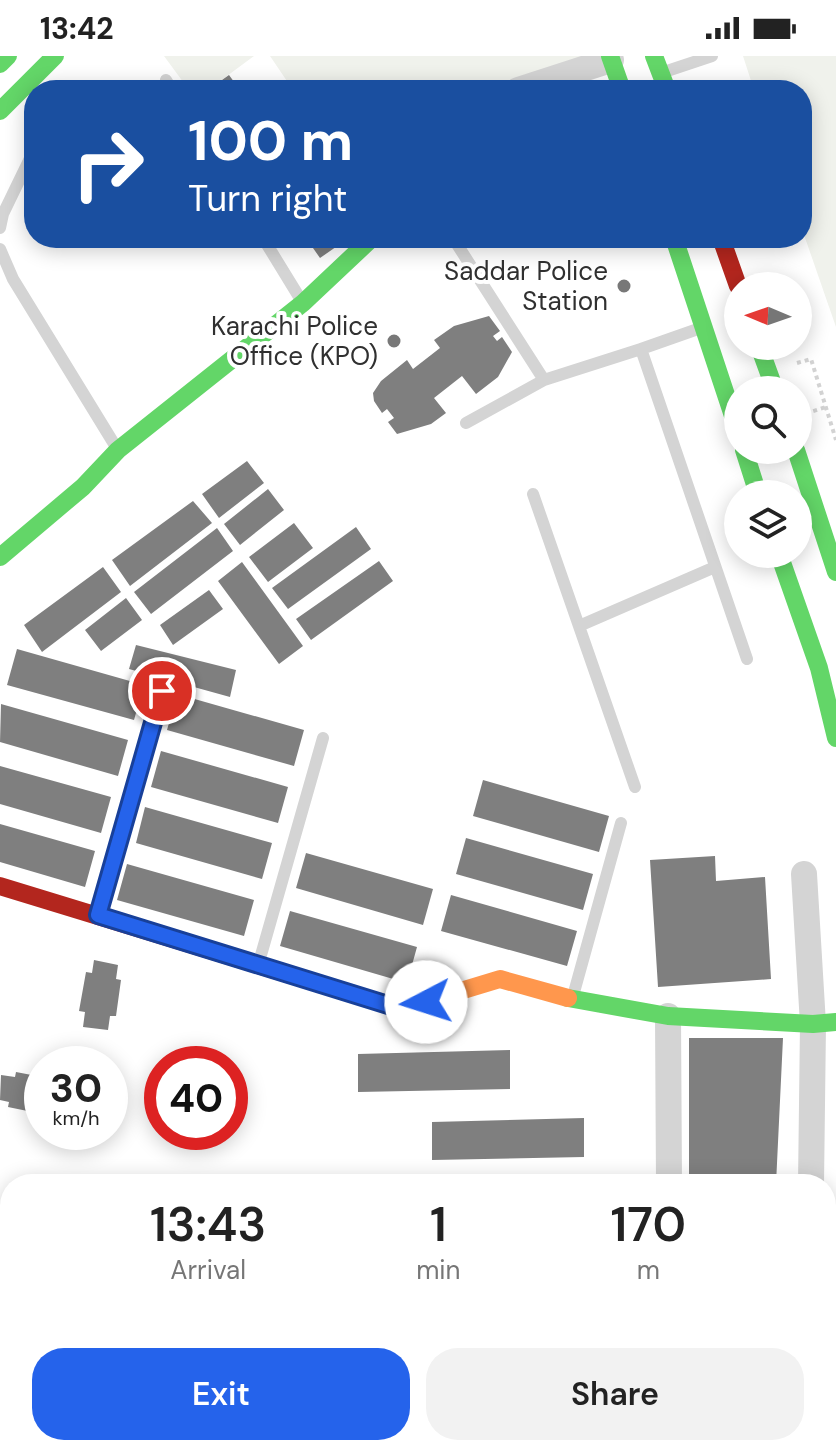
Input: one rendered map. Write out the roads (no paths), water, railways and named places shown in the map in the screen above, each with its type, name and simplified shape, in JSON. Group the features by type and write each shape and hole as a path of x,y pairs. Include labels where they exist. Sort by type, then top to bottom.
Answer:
{"main road":[{"path":"0,64 8,56"},
{"path":"31,80 55,56"},
{"path":"610,58 618,80"},
{"path":"0,111 24,87"},
{"path":"0,557 83,487 118,450 303,303 361,248"},
{"path":"677,248 724,387"},
{"path":"725,248 733,272"},
{"path":"801,464 836,572"},
{"path":"784,568 819,668 836,738"},
{"path":"0,886 401,1009 500,979 572,999 668,1016 825,1023"}],"street":[{"path":"547,80 610,58"},
{"path":"804,874 825,1023 812,1174"},
{"path":"668,1016 669,1174"}],"lane":[{"path":"660,73 712,56"},
{"path":"0,228 3,214 24,171"},
{"path":"269,248 303,303"},
{"path":"459,248 544,380"},
{"path":"0,249 13,279 118,450"},
{"path":"466,423 544,380 705,327"},
{"path":"641,349 747,659"},
{"path":"533,494 635,787"},
{"path":"579,626 715,567"},
{"path":"98,915 162,691"},
{"path":"258,965 323,738"},
{"path":"572,999 621,823"}],"place":[{"name":"Saddar Police Station","path":"624,286"},
{"name":"Karachi Police Office (KPO)","path":"394,341"}]}
